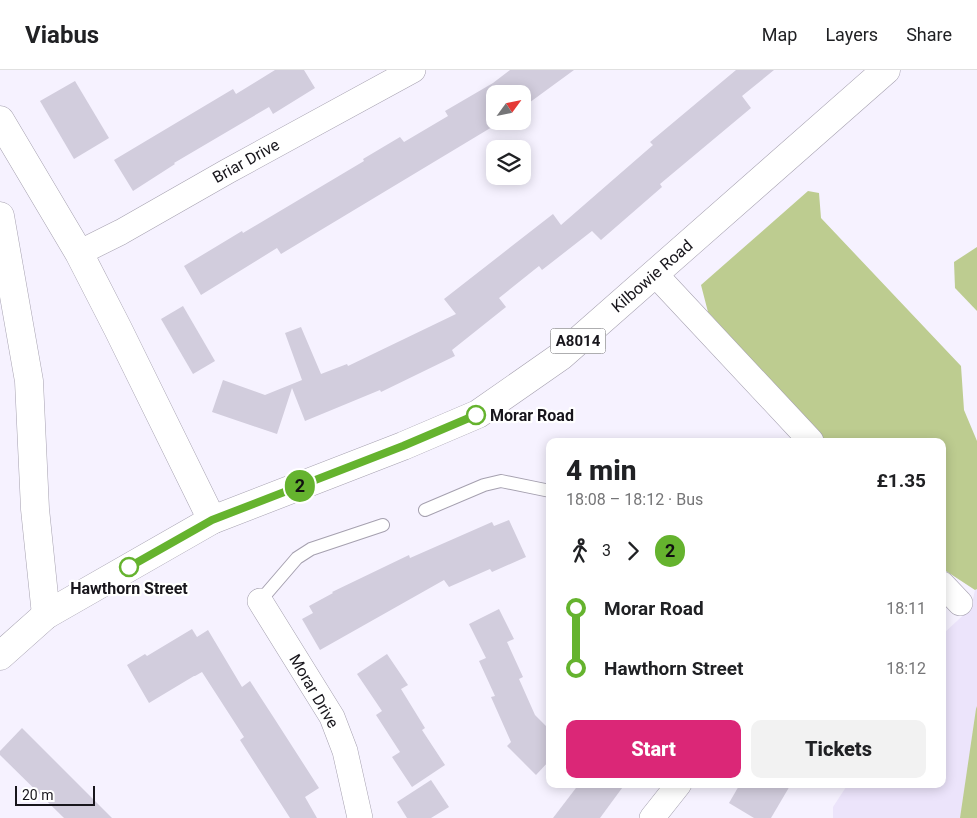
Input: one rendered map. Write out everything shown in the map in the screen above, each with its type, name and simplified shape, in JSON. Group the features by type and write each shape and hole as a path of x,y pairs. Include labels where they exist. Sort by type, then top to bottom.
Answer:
{"main road":[{"name":"Kilbowie Road","path":"0,656 46,615 212,520 394,450 478,414 561,356 886,70"},
{"path":"0,120 79,254 118,328 212,520"},
{"path":"0,216 29,382 35,509 46,615"}],"street":[{"name":"Briar Drive","path":"79,254 228,171 386,76 413,70"},
{"path":"654,274 808,438"},
{"path":"946,588 960,603"},
{"name":"Morar Drive","path":"260,601 332,717 346,751 360,818"},
{"path":"652,818 675,788"}],"lane":[{"path":"425,510 484,485 501,481 546,489"},
{"path":"260,601 297,558 311,549 383,525"}],"shaded area":[{"path":"977,589 977,818 833,818 833,807 845,788 946,788 946,631 971,608 975,590"}],"green space":[{"path":"808,191 819,193 821,218 961,366 964,410 977,441 977,589 975,590 946,571 946,438 823,438 708,312 701,285"},
{"path":"977,247 977,311 955,288 954,262"},
{"path":"977,706 977,818 960,818 976,709"}],"building":[{"path":"275,70 304,70 315,88 273,114 269,107 174,163 133,191 114,160 233,89 236,94"},
{"path":"510,70 574,70 531,101 531,85 490,85"},
{"path":"736,70 774,70 742,96 751,108 660,184 662,187 601,240 592,231 542,270 539,266 499,298 506,307 452,350 455,356 381,392 380,390 305,421 292,388 277,434 212,412 223,380 265,395 302,380 285,333 301,327 321,374 347,364 348,366 456,314 444,299 553,214 561,225 653,145 650,142"},
{"path":"75,81 109,138 74,159 40,101"},
{"path":"486,87 487,130 281,254 277,248 201,295 184,266 364,161 363,159 400,137 404,142 448,116 445,111"},
{"path":"183,306 215,361 193,374 161,319"},
{"path":"509,520 526,557 492,572 490,569 449,587 444,580 320,650 302,619 313,613 309,606 332,592 409,555 410,558 492,522 494,526"},
{"path":"499,609 514,639 507,642 523,677 519,679 535,715 546,726 546,764 536,775 507,746 511,742 491,697 495,696 479,661 486,658 469,624"},
{"path":"192,629 197,637 208,630 242,687 250,681 319,788 305,797 317,818 290,818 240,740 244,737 202,672 149,703 127,665 145,654 147,656"},
{"path":"387,654 408,685 401,689 425,728 422,730 445,765 412,787 392,757 400,752 376,715 382,711 357,674"},
{"path":"22,728 112,818 64,818 0,755 0,751"},
{"path":"431,780 449,807 431,818 407,818 397,802"},
{"path":"576,788 622,788 600,818 553,818"},
{"path":"738,788 789,788 771,818 754,818 729,803"}],"bus line":[{"name":"2","path":"129,567 212,520 403,446 476,415"}],"place":[{"name":"Morar Road","path":"476,415"},
{"name":"Hawthorn Street","path":"129,567"}]}
